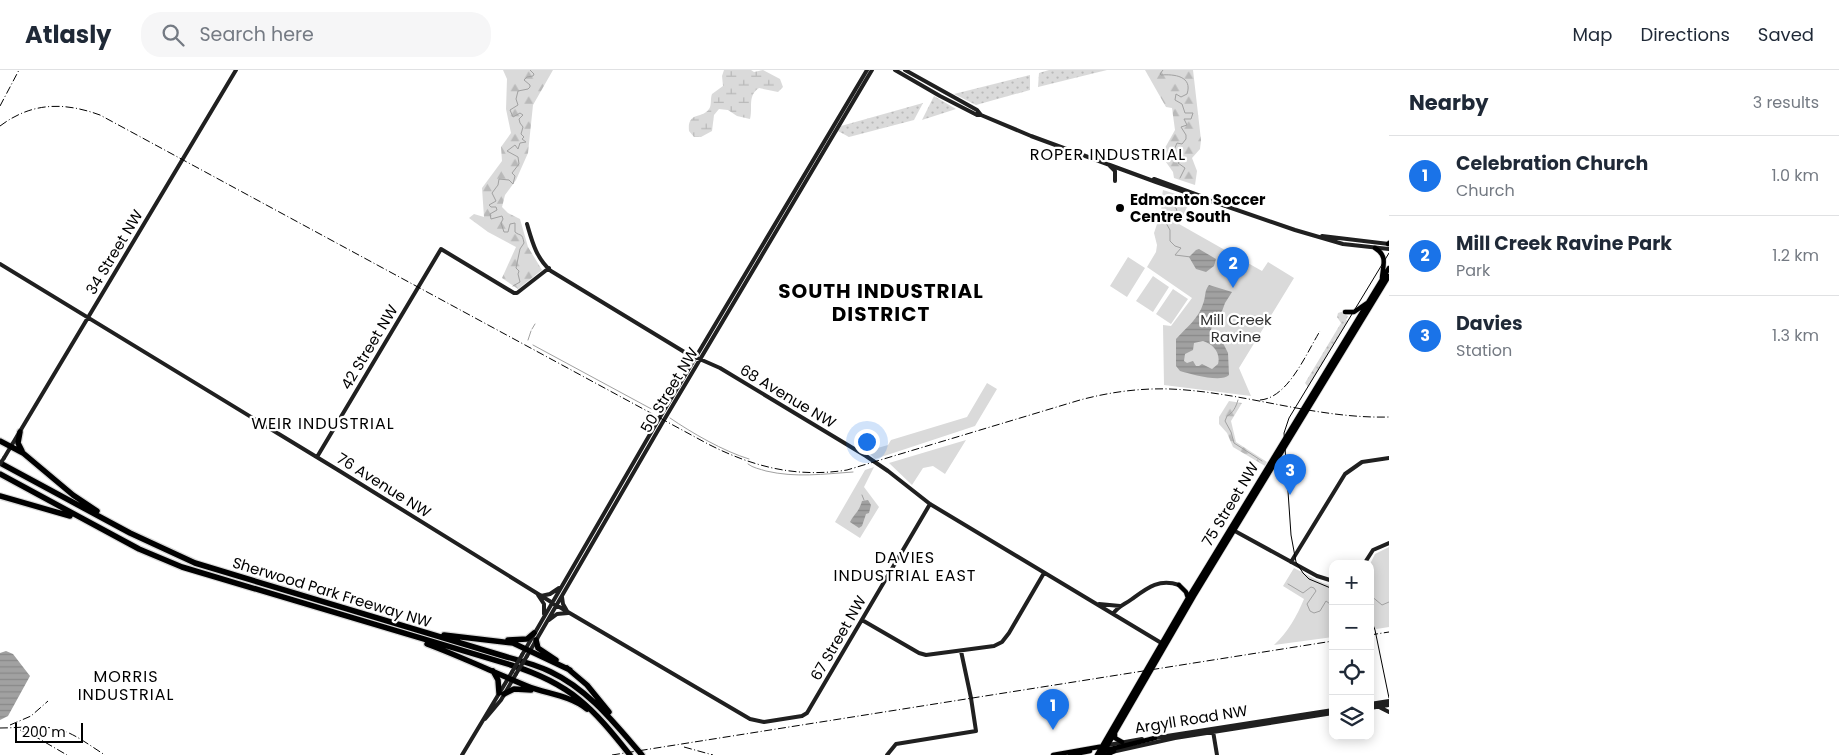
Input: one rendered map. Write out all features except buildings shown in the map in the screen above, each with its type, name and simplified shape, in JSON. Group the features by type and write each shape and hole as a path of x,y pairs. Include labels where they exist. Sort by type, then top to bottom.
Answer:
{"highway":[{"path":"20,432 18,445 23,453"},
{"path":"0,441 23,453 73,495 130,533"},
{"name":"Sherwood Park Freeway NW","path":"1,462 130,533 167,552 205,567 523,662 552,673 574,686 591,700 642,755"},
{"name":"Sherwood Park Freeway NW","path":"0,474 139,549 182,567 519,668 552,681 587,705 630,755"},
{"path":"0,496 63,513 91,524"},
{"path":"423,632 458,638 499,641 523,640 534,633"},
{"path":"401,633 512,676 541,691"},
{"path":"536,640 537,647 540,650 570,670 593,692 632,744"},
{"path":"499,641 513,644 526,653 570,670"},
{"path":"489,668 497,676 501,694 520,689 541,691 563,697 580,704 595,716 619,741"}],"main road":[{"path":"1375,248 1384,258 1382,280"},
{"name":"75 Street NW","path":"1101,752 1115,732 1188,598 1389,268"},
{"name":"75 Street NW","path":"1101,752 1164,644 1235,531 1389,276"},
{"path":"1345,312 1354,312 1368,302"},
{"path":"1235,531 1235,526 1256,491 1260,479"},
{"path":"1222,552 1221,548 1230,532 1230,528"},
{"path":"1179,585 1190,588 1195,587"},
{"path":"1179,585 1186,592 1188,598"},
{"path":"1115,732 1115,738 1122,742"},
{"path":"1101,752 1155,738"},
{"path":"1070,755 1114,751"},
{"name":"Argyll Road NW","path":"1053,755 1101,752"}],"street":[{"name":"34 Street NW","path":"1,462 236,70"},
{"name":"50 Street NW","path":"462,755 536,640 562,585 867,73 874,70"},
{"path":"895,70 947,100 977,115 981,114"},
{"path":"906,70 981,114 1017,130 1200,198 1294,230 1343,244 1375,248 1389,245"},
{"path":"1106,163 1115,171 1115,181"},
{"path":"526,224 536,251 549,268"},
{"path":"1315,236 1389,245"},
{"name":"42 Street NW","path":"317,457 441,249 515,293 549,268"},
{"name":"76 Avenue NW","path":"0,264 539,595 758,722"},
{"name":"68 Avenue NW","path":"549,268 876,462 930,504 1164,644"},
{"name":"50 Street NW","path":"526,653 534,633 544,616 563,595 698,358"},
{"path":"1291,562 1346,472 1364,462 1389,458"},
{"name":"67 Street NW","path":"758,722 806,714 930,504"},
{"path":"1230,528 1329,581"},
{"path":"1367,560 1375,549 1389,543"},
{"path":"862,620 923,655 931,656 994,646 1002,642 1013,627 1044,573"},
{"path":"1113,614 1120,606 1151,585 1167,582 1179,585"},
{"path":"544,616 544,604 539,595 550,594 562,585"},
{"path":"546,622 557,614 569,613 563,604 563,595"},
{"path":"1096,604 1120,606"},
{"path":"1120,606 1119,612 1124,620"},
{"path":"887,755 896,744 976,731 971,698 960,651"},
{"path":"1374,704 1389,703"},
{"path":"1376,707 1389,703"},
{"path":"1376,707 1389,712"},
{"name":"Argyll Road NW","path":"1101,752 1122,742 1329,712"},
{"path":"1212,730 1216,755"},
{"name":"Argyll Road NW","path":"1114,751 1212,730"}],"green space":[{"path":"503,70 553,70 533,105 528,153 516,180 505,195 502,207 508,213 520,219 528,247 542,270 518,289 502,278 516,247 488,232 469,218 474,214 484,217 482,188 502,161 501,147 511,133 506,109 507,79"},
{"path":"724,70 751,70 754,72 763,70 780,79 783,87 778,92 759,88 755,91 752,98 750,119 737,116 728,110 719,109 714,115 712,131 701,137 694,137 689,131 690,121 709,109 712,94 723,86 722,76"},
{"path":"1049,70 1107,70 1038,87 1039,73"},
{"path":"1145,70 1193,70 1201,140 1200,149 1192,158 1197,171 1195,185 1174,178 1173,172 1161,155 1175,130 1172,108 1166,107"},
{"path":"1030,75 1030,90 976,105 954,94"},
{"path":"934,96 956,109 922,120"},
{"path":"923,103 914,120 849,137 838,131 841,126"},
{"name":"Mill Creek Ravine","path":"1163,190 1191,199 1179,224 1262,271 1268,262 1294,278 1239,368 1251,396 1164,385 1163,325 1171,326 1192,298 1147,267 1156,252 1157,245 1154,233 1162,215 1161,202"},
{"path":"1128,257 1145,268 1127,297 1110,286"},
{"path":"1153,276 1169,287 1153,312 1136,301"},
{"path":"1173,289 1188,299 1171,324 1156,314"},
{"path":"1341,312 1348,316 1346,320 1348,321 1308,387 1305,383 1341,323 1337,317 1338,313"},
{"path":"987,383 997,389 975,426 875,459 867,451 888,445 891,440 967,417"},
{"path":"1229,401 1242,403 1231,421 1236,442 1267,462 1265,466 1233,447 1227,433 1219,424 1219,417"},
{"path":"966,440 945,474 933,466 923,468 912,485 889,463"},
{"path":"874,467 864,487 879,507 860,538 835,522 865,470"},
{"path":"1389,547 1389,627 1374,629 1374,560 1372,560 1375,554"},
{"path":"1294,568 1329,585 1329,638 1274,645 1292,624 1304,599 1283,586"}],"shaded area":[{"path":"1199,249 1216,259 1214,266 1206,272 1196,269 1189,257"},
{"path":"1209,285 1232,292 1221,314 1213,321 1211,330 1220,337 1228,353 1229,375 1220,378 1180,371 1176,366 1176,339 1192,323 1201,309","holes":["1207,342 1213,347 1219,360 1218,364 1212,369 1202,364 1196,366 1193,361 1187,363 1184,361 1185,354 1193,350 1194,343"]},
{"path":"868,500 871,505 869,513 866,514 862,526 859,528 850,522 862,501"},
{"path":"6,651 13,654 30,676 8,716 0,720 0,653"}],"waterway":[{"path":"513,286 520,282 519,271 516,268 520,249 524,243 522,236 515,232 515,223 510,224 508,232 504,232 501,223 502,216 491,219 490,214 497,210 496,207 489,205 496,201 492,193 498,185 499,179 509,180 513,184 515,176 512,173 519,164 518,157 507,151 515,145 518,149 520,143 526,142 522,139 524,137 521,134 523,127 519,119 523,115 520,113 513,117 510,110 518,105 516,99 518,91 530,87 524,80 527,77 533,76 534,74 530,70"},
{"path":"1163,70 1161,75 1177,76 1185,80 1188,88 1187,94 1181,97 1176,94 1175,100 1182,104 1185,113 1193,113 1191,119 1184,119 1187,125 1181,127 1186,135 1186,139 1182,144 1177,143 1171,157 1174,159 1179,153 1184,159 1178,163 1185,168 1180,178"},
{"path":"1174,196 1172,205 1176,208 1179,217 1174,220 1169,217 1166,223 1170,230 1170,241 1175,246 1181,248 1175,255 1191,257"},
{"path":"532,329 535,324"},
{"path":"528,340 531,331"},
{"path":"533,345 657,412"},
{"path":"1238,400 1234,410 1227,416 1225,421 1234,443 1262,461"},
{"path":"670,418 708,441 749,459"},
{"path":"748,464 766,471 788,474 809,475 853,472"},
{"path":"862,495 864,500"},
{"path":"1288,584 1303,593 1311,587 1314,588 1316,591 1307,604 1310,611 1314,613 1320,611 1326,601 1332,605"},
{"path":"1374,598 1382,605 1389,602"}],"tram line":[{"path":"1329,587 1309,579 1296,562 1291,535 1284,433 1289,418 1389,253"},
{"path":"1374,627 1389,698"}],"railway":[{"path":"0,106 19,70"},
{"path":"0,126 24,112 49,107 74,108 100,115 708,444 742,459 776,469 811,473 847,470 1080,400 1136,390 1170,389 1198,391 1334,414 1389,417"},
{"path":"1260,400 1279,392 1288,383 1320,331"},
{"path":"1374,634 1389,632"},
{"path":"612,755 1329,642"},
{"path":"10,725 31,716 48,701"},
{"path":"0,728 40,727 64,731 105,755"},
{"path":"20,730 67,755"},
{"path":"684,747 713,755"}],"place":[{"name":"Edmonton Soccer Centre South","path":"1120,208"},
{"name":"Mill Creek Ravine Park","path":"1233,288"},
{"name":"Davies","path":"1290,495"},
{"name":"Celebration Church","path":"1053,730"}],"district":[{"name":"ROPER INDUSTRIAL","path":"1108,154"},
{"name":"SOUTH INDUSTRIAL DISTRICT","path":"881,302"},
{"name":"WEIR INDUSTRIAL","path":"323,423"},
{"name":"DAVIES INDUSTRIAL EAST","path":"905,566"},
{"name":"MORRIS INDUSTRIAL","path":"126,685"}]}
